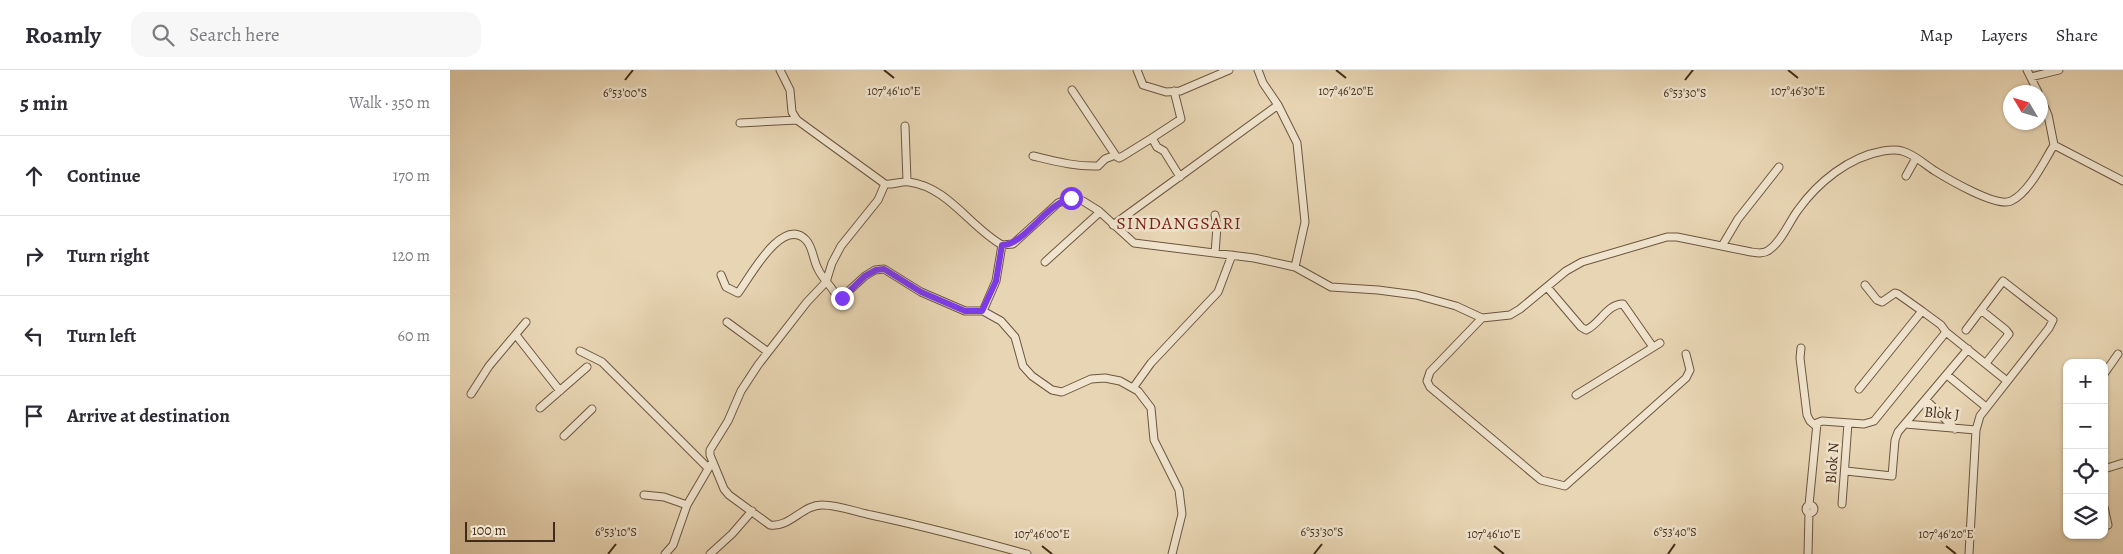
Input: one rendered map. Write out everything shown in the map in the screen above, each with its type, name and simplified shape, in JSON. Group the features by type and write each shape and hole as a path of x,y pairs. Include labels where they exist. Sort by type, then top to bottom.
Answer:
{"street":[{"path":"780,70 790,90 792,112 797,120 867,173 885,184 892,185 907,181 933,191 1002,245 1013,244 1058,202 1071,198 1083,201 1100,212 1134,244 1232,255 1295,267 1331,287 1416,295 1456,306 1482,318 1510,315 1566,271 1582,262 1667,237 1677,236 1762,253 1768,251 1774,246 1798,209 1822,183 1844,166 1887,150 1902,151 1961,186 2000,202 2007,202 2018,197 2028,186 2054,145 2048,117"},
{"path":"1137,70 1143,85 1166,92 1174,91 1229,70"},
{"path":"1258,70 1297,143 1305,222 1295,267"},
{"path":"2035,85 2029,73 2059,70"},
{"path":"1072,90 1115,155 1119,158 1181,119 1174,91"},
{"path":"1113,225 1278,105"},
{"path":"740,123 797,120"},
{"path":"905,126 907,181"},
{"path":"1152,138 1157,147 1164,151 1180,177"},
{"path":"2054,145 2123,181"},
{"path":"1033,156 1072,164 1098,166 1105,159 1115,155"},
{"path":"1906,176 1916,158"},
{"path":"1722,246 1738,219 1779,167"},
{"path":"885,184 878,200 841,246 832,263 826,282 807,302 768,352 741,391 728,421 712,447 710,455 724,489 729,495 770,525 776,525 792,519 809,508 822,504 927,526 1027,554"},
{"path":"1045,262 1100,212"},
{"path":"1215,215 1217,227 1215,253"},
{"path":"721,275 726,287 738,293 767,250 788,236 802,237 808,242 818,269 826,282 832,286 838,297 842,298 865,276 876,270 884,269 921,292 965,311 982,311 1001,320 1008,326 1015,337 1023,366 1032,376 1052,390 1062,392 1091,379 1105,378 1120,381 1133,388 1149,404 1154,440 1178,490 1182,514 1172,554"},
{"path":"982,311 996,281 1002,245"},
{"path":"1133,388 1150,363 1218,292 1232,255"},
{"path":"1966,330 2004,281 2053,320 2049,328 1980,416 1976,430 1970,554"},
{"path":"1865,285 1877,300 1882,302 1895,293 1922,311 2008,381"},
{"path":"1547,287 1581,327 1586,330 1613,306 1623,304 1653,348"},
{"path":"1981,310 2009,334 1986,363"},
{"path":"1859,389 1922,311"},
{"path":"1482,318 1430,372 1427,381 1430,387 1541,480 1565,486 1686,378 1690,370 1686,354"},
{"path":"471,394 489,366 526,322"},
{"path":"727,322 768,352"},
{"path":"1808,554 1809,509 1816,426 1822,421 1864,424 1874,421 1946,332"},
{"path":"516,335 560,391"},
{"path":"1576,395 1660,343"},
{"path":"1802,348 1800,358 1806,408 1810,421 1816,426"},
{"path":"1846,471 1892,476 1895,440 1905,424 1968,350"},
{"path":"580,351 602,362 708,468"},
{"path":"2108,368 2118,354"},
{"path":"540,408 587,367"},
{"path":"1947,375 1986,408"},
{"path":"1926,400 1955,429"},
{"path":"564,436 592,409"},
{"name":"Blok N","path":"1842,504 1846,471 1848,423"},
{"name":"Blok J","path":"1905,424 1976,430"},
{"path":"665,554 673,545 687,505 713,460"},
{"path":"2108,468 2123,463"},
{"path":"644,495 664,497 687,505"},
{"path":"710,554 752,511"}],"district":[{"name":"SINDANGSARI","path":"1179,223"}],"route":[{"path":"842,298 856,282 876,270 884,269 921,292 965,311 982,311 996,281 1002,245 1009,246 1013,244 1058,202 1071,198"}]}
